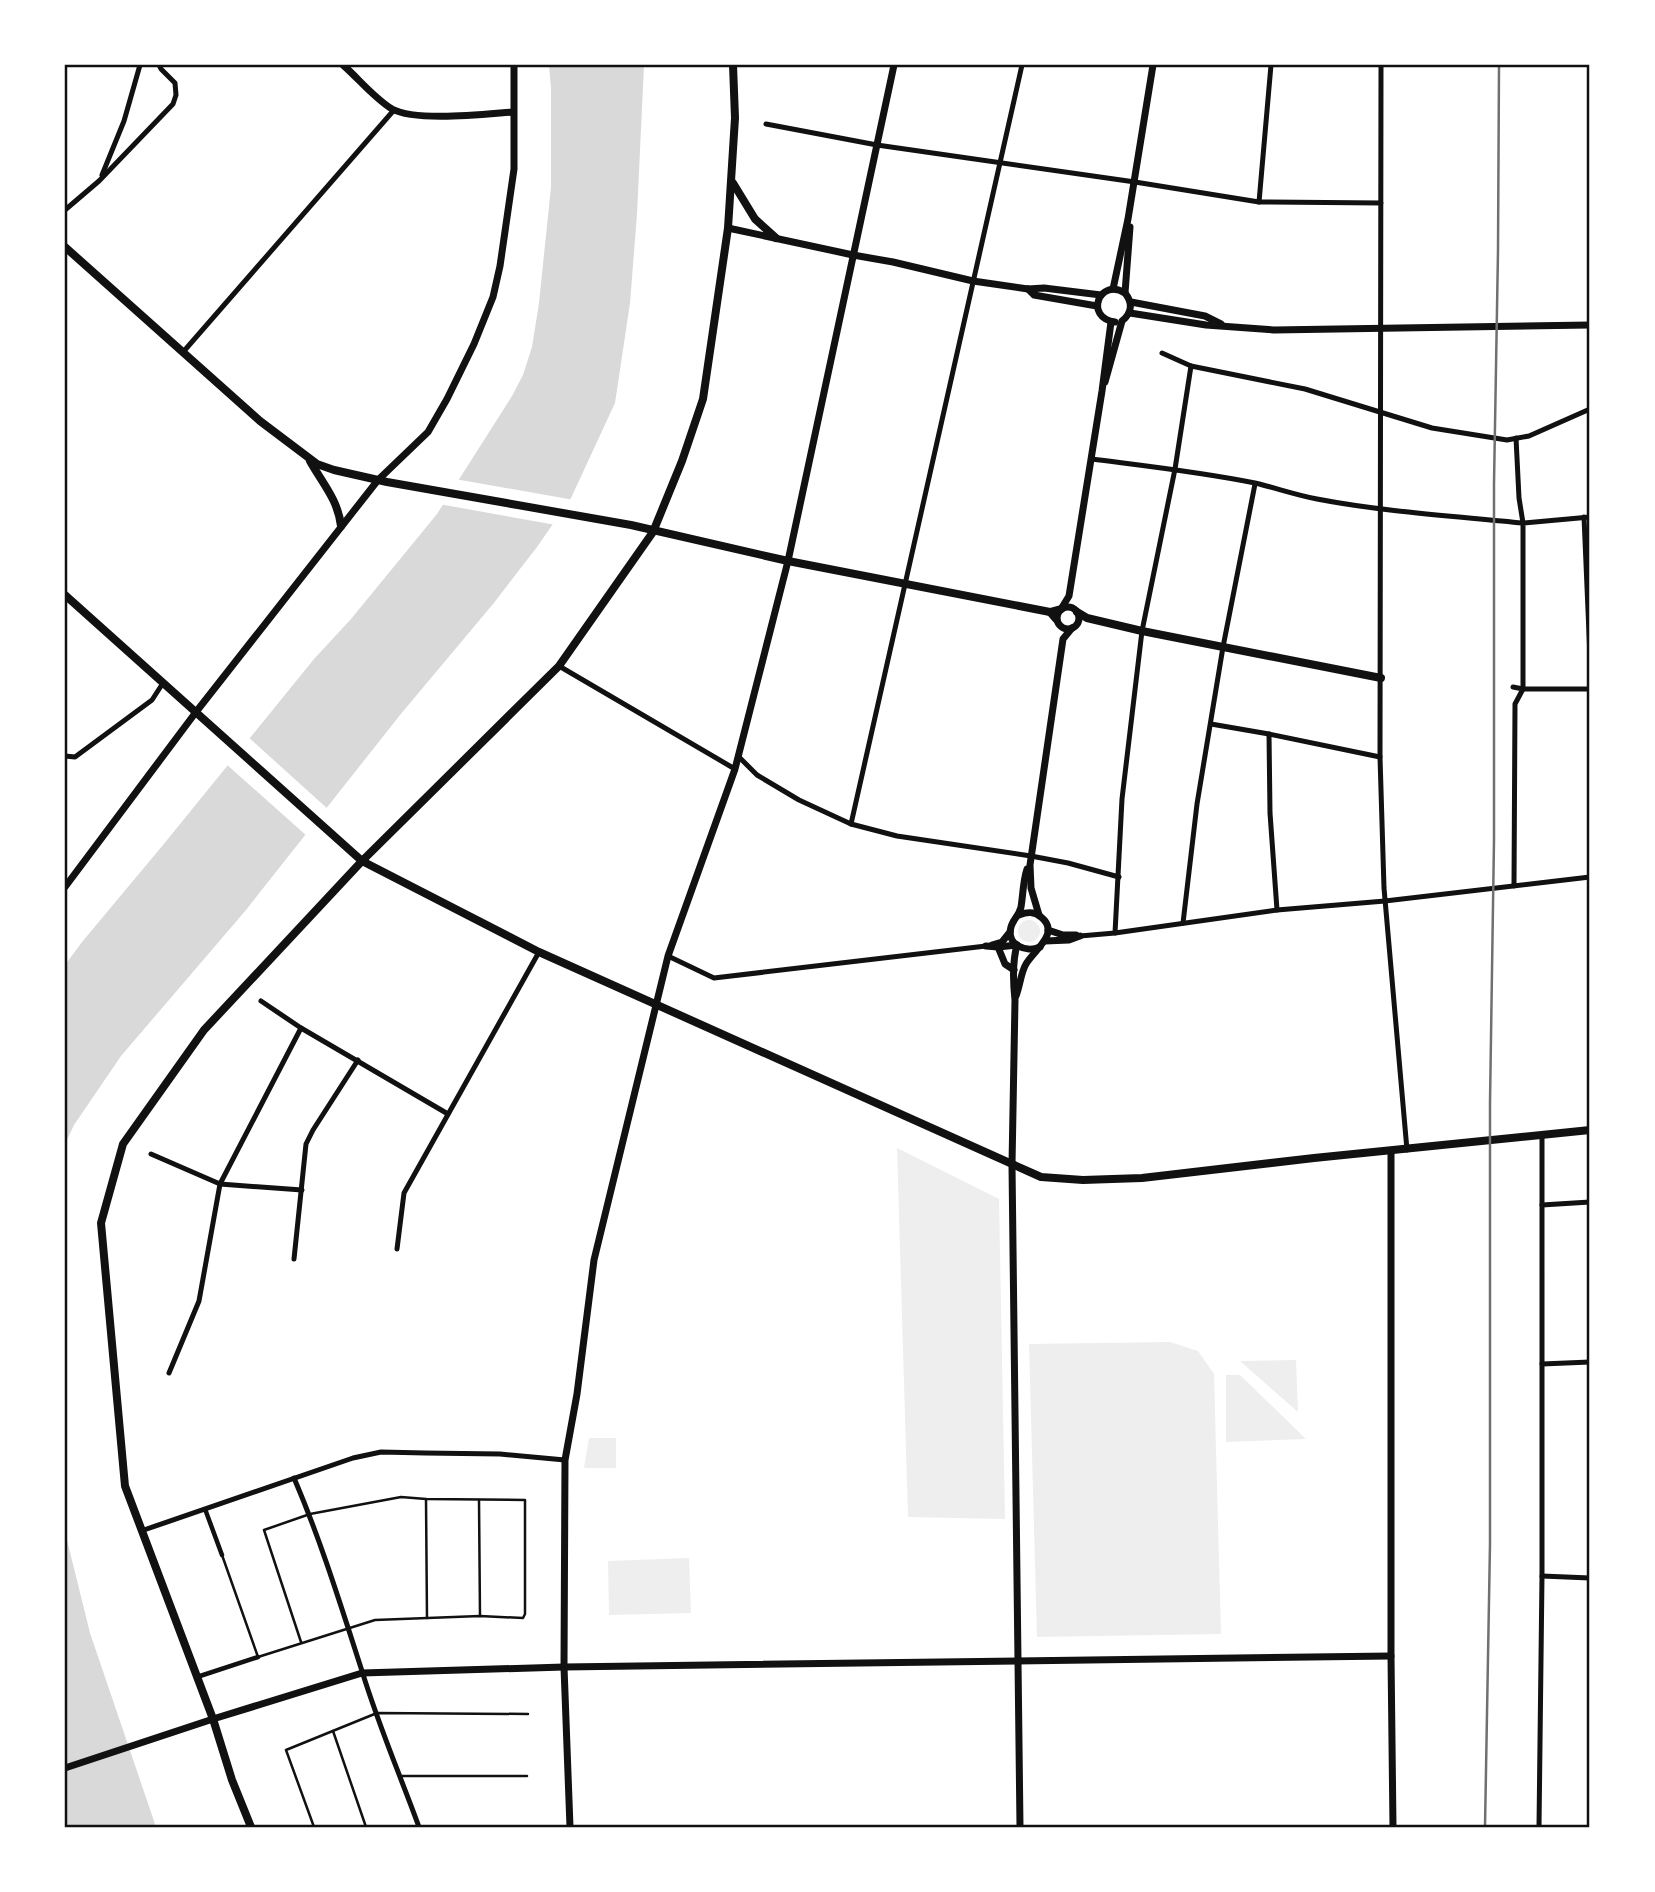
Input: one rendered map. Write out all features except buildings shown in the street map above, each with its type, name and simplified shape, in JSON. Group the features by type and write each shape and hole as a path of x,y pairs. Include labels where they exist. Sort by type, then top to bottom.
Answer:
{"main road":[{"path":"251,1827 125,1486 101,1223 123,1144 204,1030 362,862 559,666 653,532 682,461 703,399 728,228 735,118 733,65"},
{"path":"732,182 755,219 776,238"},
{"path":"65,247 260,421 317,464 378,480 631,526 1056,619 1061,609"},
{"path":"307,456 336,502 341,526"},
{"path":"65,595 362,862 539,952 1041,1177 1083,1180 1142,1178 1590,1130"},
{"path":"1077,612 1087,618 1142,631 1381,678"},
{"path":"1075,626 1087,618"}],"street":[{"path":"99,181 124,121 140,65"},
{"path":"65,210 99,181 173,104 176,95 175,83 159,65"},
{"path":"343,65 394,110 412,115 513,112"},
{"path":"65,887 196,712 341,526 378,480 428,432 474,344 493,297 514,169 514,65"},
{"path":"570,1827 564,1667 565,1460 577,1394 594,1260 668,956 739,757 788,561 894,65"},
{"path":"851,824 1022,65"},
{"path":"1113,289 1135,182 1153,65"},
{"path":"1259,202 1270,65"},
{"path":"1381,65 1380,757 1385,901 1407,1150"},
{"path":"184,351 394,110"},
{"path":"766,124 877,145 1259,202 1381,203"},
{"path":"1125,293 1129,252 1128,219"},
{"path":"728,228 973,281 1101,295"},
{"path":"1028,289 1034,295 1097,306"},
{"path":"1102,391 1122,321 1129,313 1131,302 1121,290 1105,291 1097,306 1101,316 1111,322 1122,321"},
{"path":"1131,302 1205,316 1225,325"},
{"path":"1129,313 1206,325 1275,330 1590,325"},
{"path":"1061,609 1069,596 1111,322"},
{"path":"1162,354 1191,366 1305,389 1432,428 1507,440 1528,436 1590,409"},
{"path":"1115,933 1122,799 1142,631 1175,469 1191,366"},
{"path":"1514,886 1515,704 1523,689 1523,523 1516,438"},
{"path":"1092,459 1175,469 1315,499 1381,508 1523,523 1587,517 1590,657"},
{"path":"1183,923 1197,804 1223,648 1255,484"},
{"path":"1063,639 1080,619 1069,596"},
{"path":"1061,609 1070,607 1077,612"},
{"path":"1056,619 1069,629 1075,626"},
{"path":"1039,915 1031,888 1030,865 1063,639 1056,619"},
{"path":"559,666 735,769"},
{"path":"65,757 75,757 152,700 163,683"},
{"path":"1513,687 1590,689"},
{"path":"1211,724 1380,757"},
{"path":"1269,734 1270,813 1277,910"},
{"path":"739,757 757,775 799,800 851,824 897,836 1068,863 1119,877"},
{"path":"1020,915 1026,870 1030,865"},
{"path":"1048,930 1063,935 1080,936 1115,933 1277,910 1385,901 1590,877"},
{"path":"668,956 714,978 986,946 1002,942 1020,915 1039,915 1044,919 1048,930 1044,943 1025,965 1015,1000"},
{"path":"1010,932 1013,942 1026,950 1032,950 1044,943 1080,936"},
{"path":"986,946 1017,945"},
{"path":"1017,945 1014,957 1012,1165 1020,1827"},
{"path":"998,947 1005,964 1014,970"},
{"path":"397,1249 404,1193 539,952"},
{"path":"261,1001 301,1028 448,1114"},
{"path":"169,1373 199,1301 220,1184 301,1028"},
{"path":"294,1259 306,1144 358,1060"},
{"path":"1539,1827 1542,1134"},
{"path":"1391,1151 1393,1827"},
{"path":"151,1154 220,1184 302,1190"},
{"path":"1542,1205 1590,1202"},
{"path":"1542,1364 1590,1362"},
{"path":"141,1531 353,1458 381,1452 500,1454 565,1460"},
{"path":"294,1478 310,1514 362,1673 419,1827"},
{"path":"205,1509 222,1555"},
{"path":"1542,1576 1590,1578"},
{"path":"65,1768 362,1673 564,1667 1391,1656"},
{"path":"197,1677 258,1657"}],"lane":[{"path":"222,1555 258,1657 375,1620 480,1616 523,1618 525,1500 401,1497 310,1514 264,1530 301,1642"},
{"path":"426,1499 427,1618"},
{"path":"479,1500 480,1616"},
{"path":"314,1827 286,1750 377,1713 528,1714"},
{"path":"333,1731 366,1827"},
{"path":"400,1776 527,1776"}],"shaded area":[{"path":"549,65 644,65 630,303 615,403 571,498 537,547 246,910 121,1056 74,1125 65,1144 65,965 314,659 351,619 437,514 523,375 532,347 539,303 551,187"},
{"path":"1029,920 1037,923 1040,931 1037,939 1029,942 1021,939 1018,931 1021,923"},
{"path":"897,1148 999,1199 1005,1519 908,1517"},
{"path":"1170,1342 1198,1351 1214,1374 1221,1634 1037,1637 1029,1344"},
{"path":"1296,1360 1298,1412 1240,1361"},
{"path":"1226,1375 1240,1375 1306,1439 1226,1442"},
{"path":"589,1438 616,1438 616,1468 584,1468"},
{"path":"65,1532 90,1633 156,1827 65,1826"},
{"path":"689,1558 691,1613 609,1615 608,1561"}],"pier":[{"path":"455,479 574,500 556,525 439,504"},
{"path":"247,736 329,810 308,837 225,763"}],"railway":[{"path":"1485,1827 1490,1544 1490,1103 1499,65"}]}
